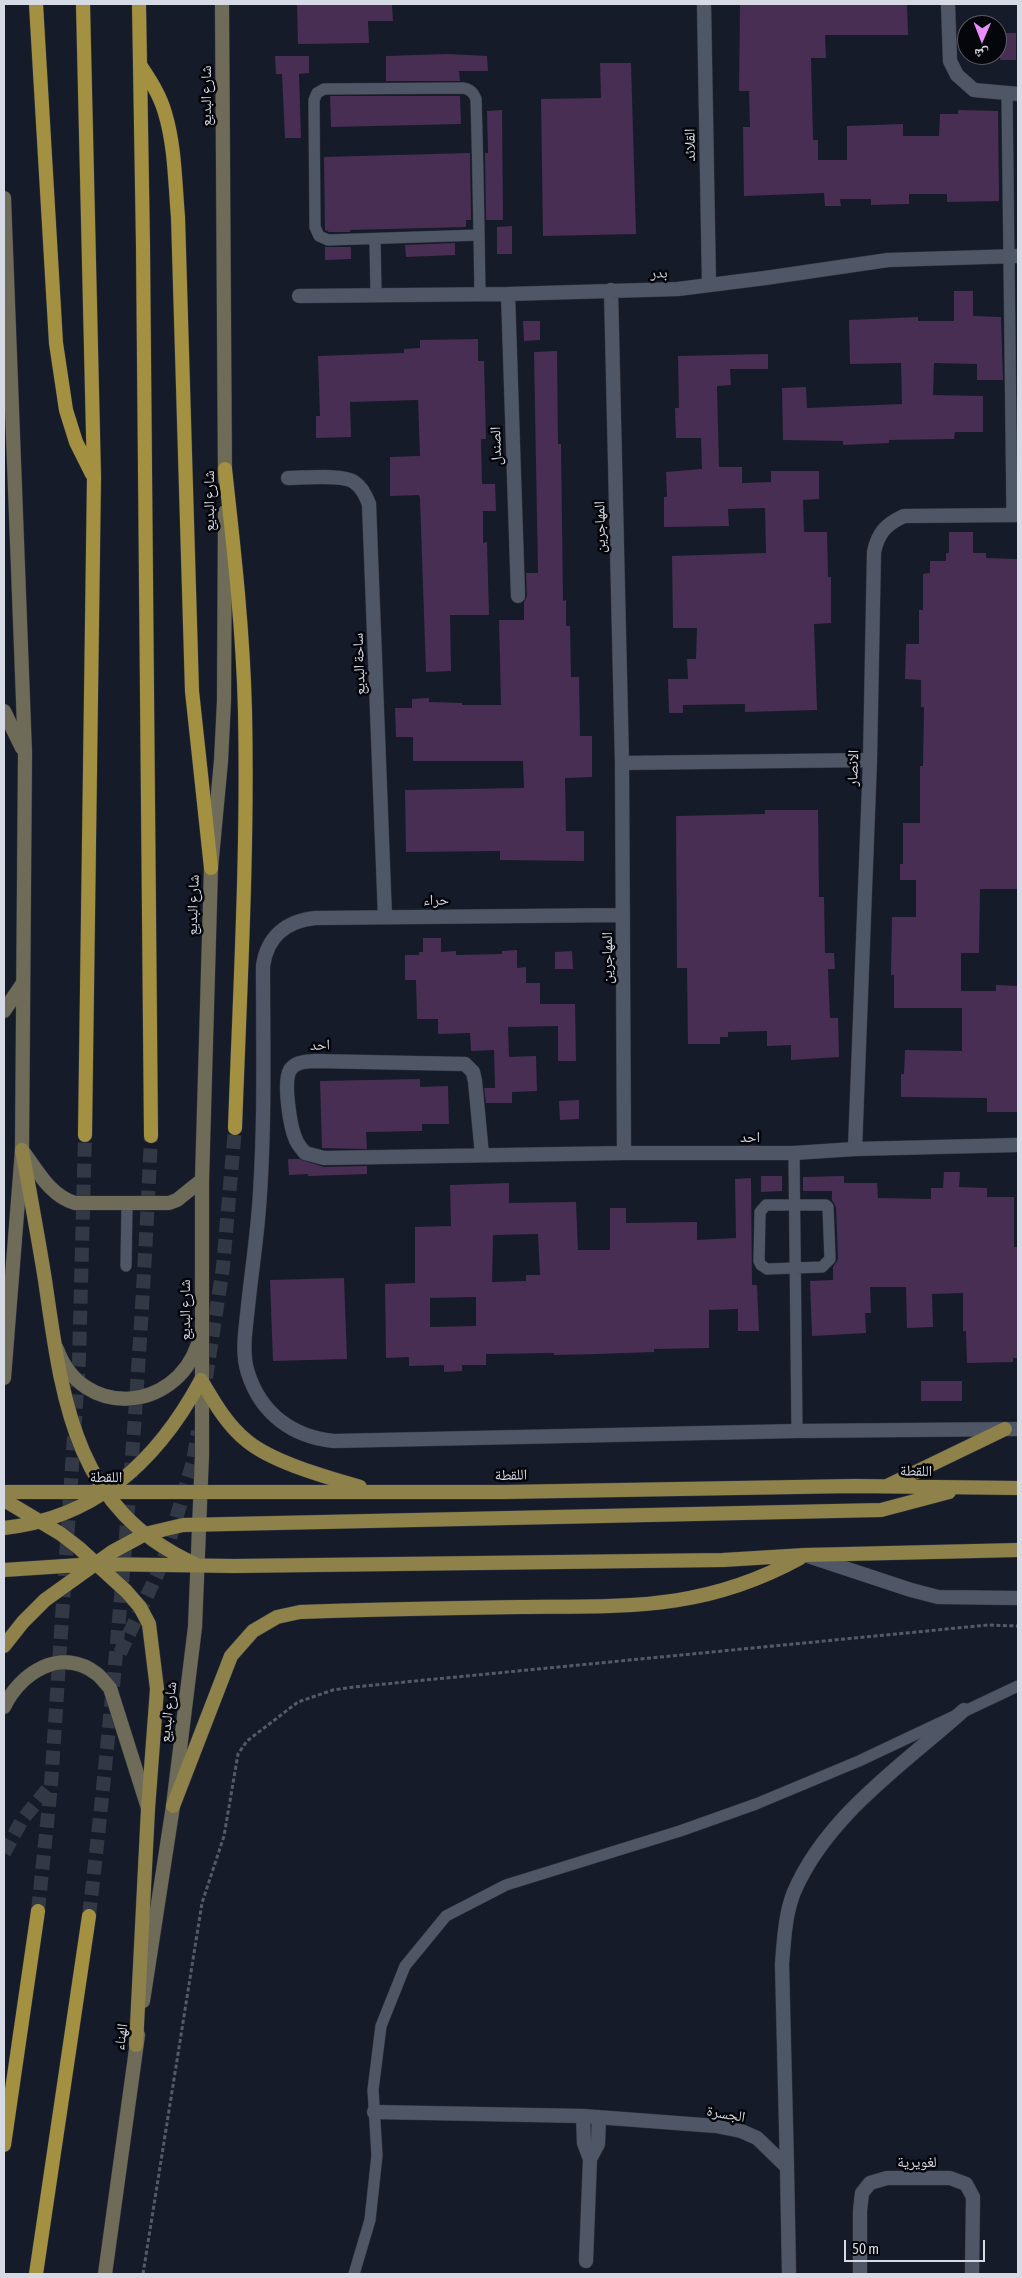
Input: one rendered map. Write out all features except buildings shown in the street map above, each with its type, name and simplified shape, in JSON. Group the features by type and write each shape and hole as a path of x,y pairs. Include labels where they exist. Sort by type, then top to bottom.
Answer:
{"highway":[{"path":"36,4 56,343 60,377 76,442 94,477"},
{"path":"83,4 94,477 85,1135"},
{"path":"139,4 152,1136"},
{"path":"140,65 157,92 165,113 170,136 176,202 192,691 211,868"},
{"path":"225,469 239,602 245,710 245,852 235,1128"},
{"path":"4,2145 38,1911"},
{"path":"36,2274 89,1916"}],"main road":[{"name":"شارع البديع","path":"174,1806 195,1627 200,1523 202,1180 211,868 222,761 225,469 222,4"},
{"path":"4,198 5,274 25,753 22,1150 4,1378"},
{"path":"4,711 25,753"},
{"path":"4,1010 23,983"},
{"path":"22,1150 51,1190 62,1198 76,1203 169,1204 202,1180"},
{"path":"22,1150 53,1337 69,1416 88,1463 105,1494 144,1534 168,1550 198,1566"},
{"path":"53,1337 62,1362 79,1382 102,1395 128,1400 154,1394 177,1381 193,1360 202,1334"},
{"path":"201,1380 223,1416 247,1442 282,1461 319,1475 375,1492"},
{"path":"4,1528 41,1522 85,1505 105,1494 144,1460 166,1436 186,1409 201,1380"},
{"path":"885,1487 1012,1429"},
{"name":"اللقطة","path":"4,1492 105,1494 504,1492 885,1487 1018,1488"},
{"path":"4,1646 45,1600 95,1564 144,1534 164,1528 200,1523 469,1520 881,1510 964,1488"},
{"path":"4,1500 79,1548 95,1564 112,1576 135,1602 149,1624 157,1689 148,1809 136,2045"},
{"path":"4,1570 95,1564 198,1566 723,1560 805,1555 1018,1550"},
{"path":"174,1806 231,1656 252,1630 277,1617 300,1612 330,1610 650,1605 682,1601 723,1592 776,1571 805,1555"},
{"path":"4,1707 20,1681 37,1669 57,1663 78,1665 96,1673 110,1688 114,1698 148,1809"},
{"name":"الهناء","path":"104,2274 136,2045 174,1806"}],"street":[{"name":"القلائد","path":"704,4 709,285"},
{"path":"948,4 950,61 957,75 974,90 1012,93"},
{"name":"بدر","path":"299,296 508,294 678,289 888,260 1014,256"},
{"name":"المهاجرين","path":"611,290 622,763 624,1153"},
{"name":"الصندل","path":"508,294 518,596"},
{"name":"ساحة البديع","path":"288,478 341,478 354,481 365,492 369,504 385,917"},
{"name":"الانصار","path":"856,1148 870,760 874,552 877,540 883,529 892,521 910,515 1015,515"},
{"path":"622,763 870,760"},
{"name":"حراء","path":"623,915 315,918 302,920 284,928 270,942 263,966 262,1165 244,1350 247,1371 258,1397 272,1414 290,1429 304,1435 334,1441 796,1431"},
{"name":"احد","path":"482,1155 475,1081 473,1072 465,1064 315,1061 300,1062 291,1069 287,1079 291,1122 295,1139 305,1153 324,1158 624,1153 794,1153 856,1148 1018,1145"},
{"path":"796,1431 1012,1429"},
{"path":"805,1555 938,1597 1018,1598"},
{"path":"789,2274 782,1964 785,1933 793,1894 808,1865 853,1808 964,1710"},
{"name":"الجسرة","path":"374,2112 583,2116 716,2126 741,2131 756,2138 787,2167"},
{"path":"583,2116 584,2143 590,2160 586,2261"},
{"path":"590,2160 598,2144 600,2117"},
{"name":"لغويرية","path":"860,2274 860,2211 862,2193 870,2183 887,2178 950,2178 966,2184 974,2197 972,2274"}],"lane":[{"path":"479,236 328,240 319,236 316,232 314,100 317,93 324,89 463,88 472,92 476,99 479,236 480,294"},
{"path":"1012,93 1015,515"},
{"path":"374,239 376,295"},
{"path":"794,1153 796,1431"},
{"path":"126,1266 127,1204"},
{"path":"770,1205 826,1205 830,1212 828,1263 822,1267 795,1268 767,1269 761,1265 759,1261 760,1215 762,1208 770,1205"},
{"path":"354,2274 370,2220 377,2155 373,2090 381,2026 405,1966 446,1916 506,1884 680,1831 756,1804 858,1761 1018,1686"}],"path":[{"path":"143,2274 202,1904 224,1836 238,1754 247,1741 283,1712 298,1702 333,1690 354,1687 988,1626 1018,1626"}],"tunnel":[{"path":"206,1378 223,1267 235,1128"},
{"path":"38,1911 51,1785 79,1360 85,1135"},
{"path":"89,1916 110,1721 127,1526 151,1136"},
{"path":"120,1653 163,1562 193,1462 198,1431"},
{"path":"4,1853 22,1820 51,1785"}]}
